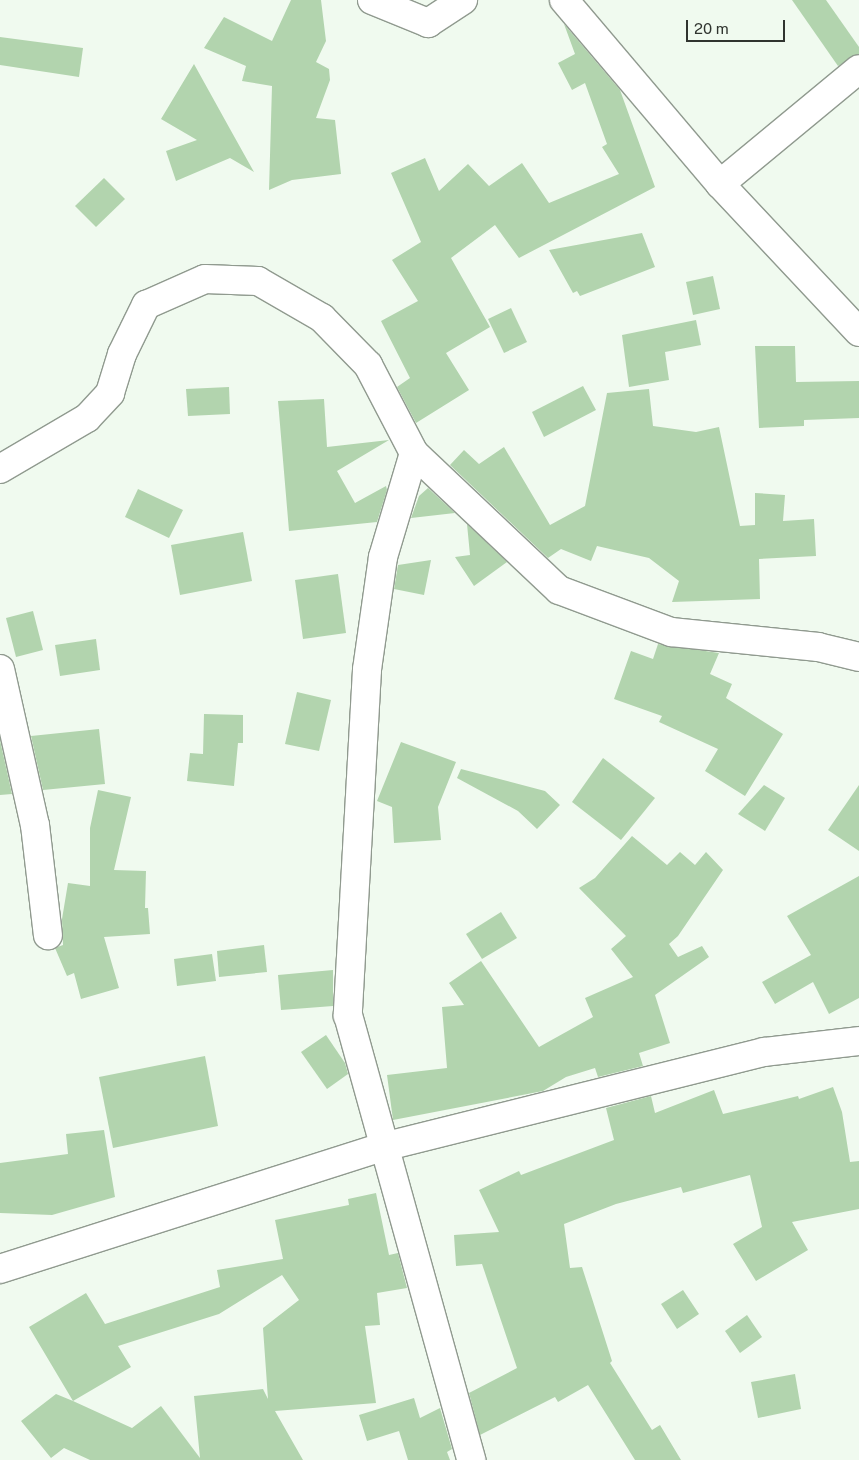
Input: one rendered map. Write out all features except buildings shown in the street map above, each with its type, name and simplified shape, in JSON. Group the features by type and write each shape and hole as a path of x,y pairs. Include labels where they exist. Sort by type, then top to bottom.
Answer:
{"street":[{"path":"372,0 428,23 463,0"},
{"path":"564,0 720,184 859,332"},
{"path":"720,184 859,68"},
{"path":"0,469 87,418 110,393 122,354 146,305 205,279 258,281 322,318 368,365 414,453 560,590 671,632 818,647 859,657"},
{"path":"414,453 383,557 367,670 348,1015 471,1460"},
{"path":"0,669 35,826 48,935"},
{"path":"0,1269 384,1147 764,1052 859,1041"}]}
